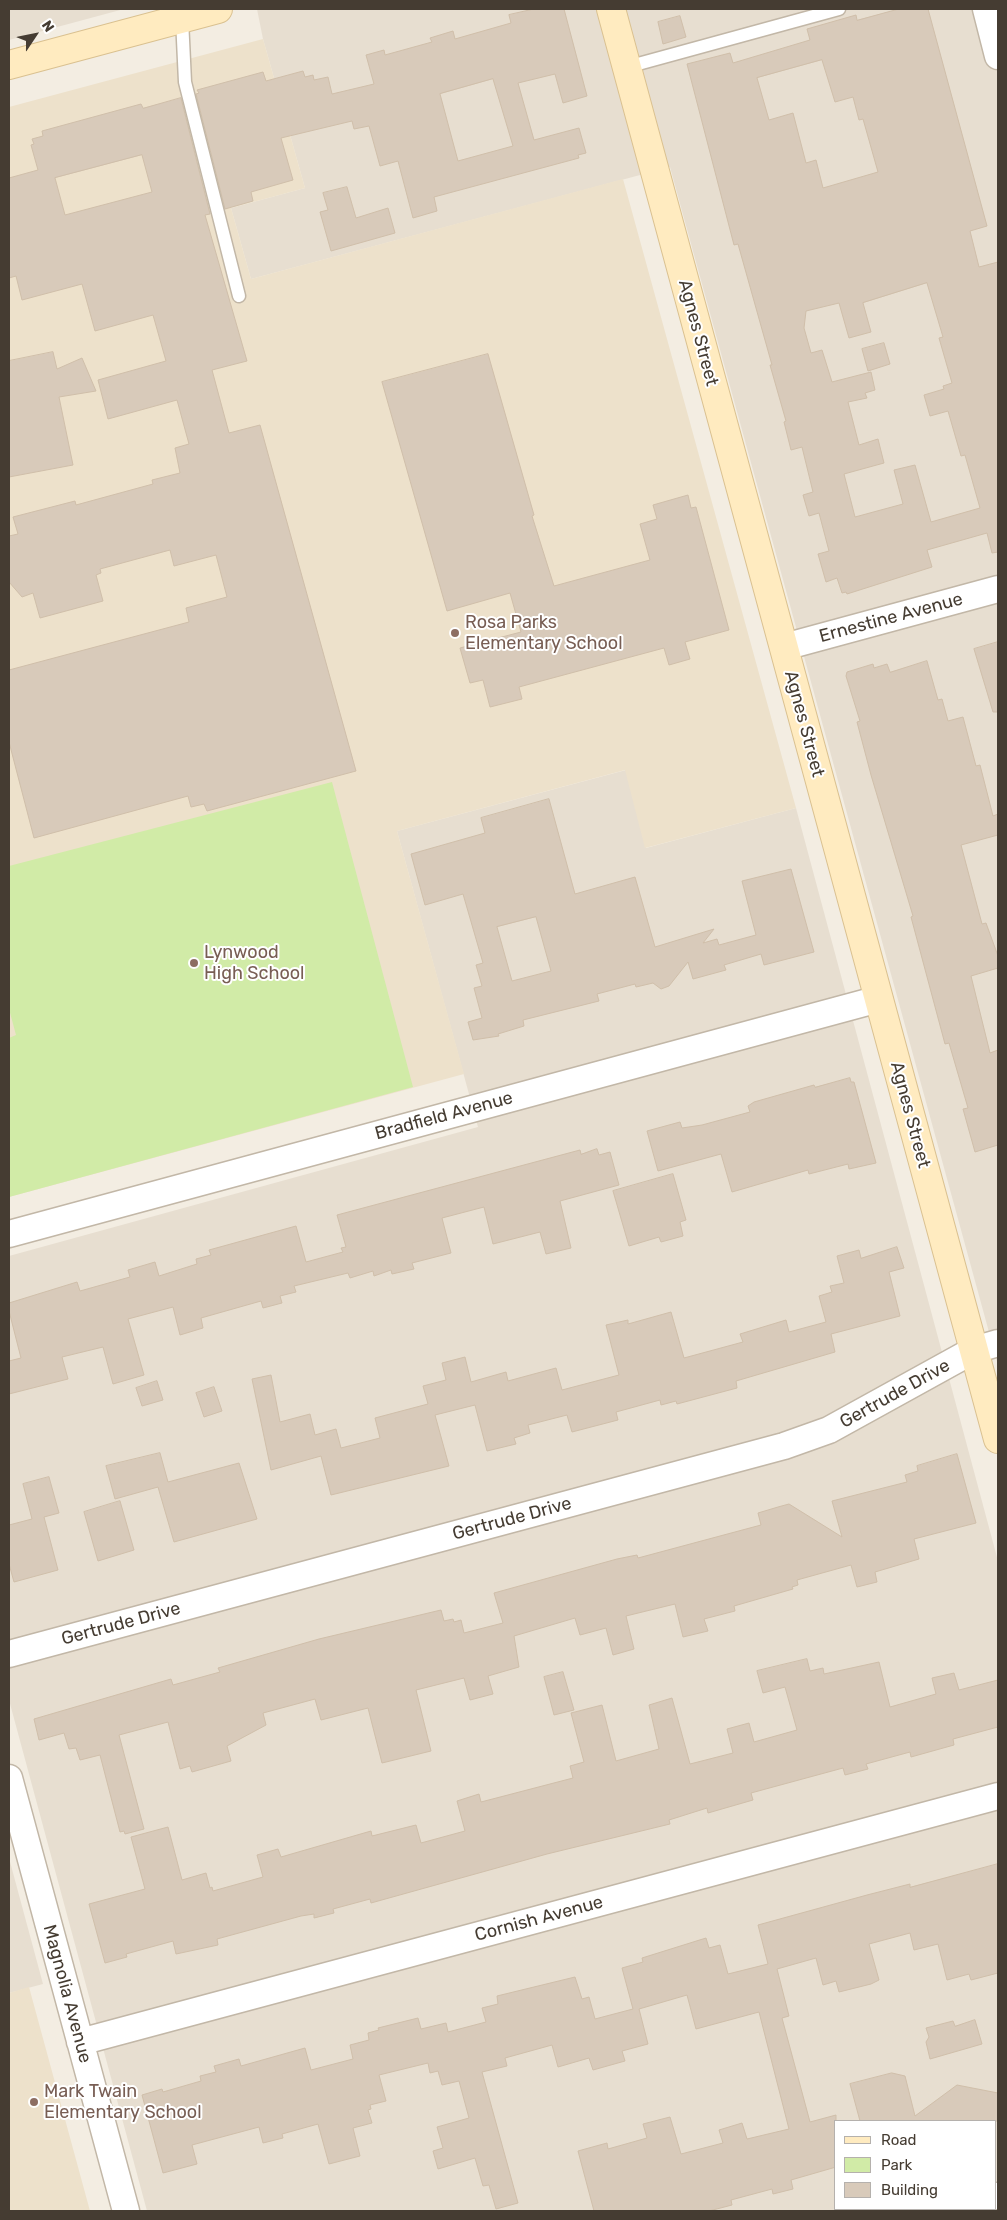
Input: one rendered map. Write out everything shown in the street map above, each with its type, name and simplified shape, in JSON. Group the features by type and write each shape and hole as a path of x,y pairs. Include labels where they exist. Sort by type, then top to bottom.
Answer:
{"street":[{"path":"9,65 180,14 218,9"},
{"name":"Agnes Street","path":"611,9 879,999 986,1346 998,1439"},
{"path":"986,9 998,56"},
{"name":"Ernestine Avenue","path":"784,647 998,589"},
{"name":"Bradfield Avenue","path":"9,1234 879,999"},
{"name":"Gertrude Drive","path":"9,1654 784,1446 829,1430 986,1346"},
{"name":"Magnolia Avenue","path":"9,1778 126,2211"},
{"name":"Cornish Avenue","path":"80,2042 998,1796"}],"lane":[{"path":"627,67 839,9"},
{"path":"180,14 185,82 239,296"}],"shaded area":[{"path":"9,9 124,9 9,40"},
{"path":"257,9 998,9 998,1365 670,167 251,279 231,208 305,188 263,39"},
{"path":"263,39 305,188 231,208 251,279 623,179 796,808 645,848 625,770 397,831 464,1074 9,1197 9,107"},
{"path":"626,770 646,848 796,808 998,1561 998,2211 147,2211 9,1700 9,1256 478,1127 397,831"},
{"path":"9,1858 43,1984 9,1993"},
{"name":"Mark Twain Elementary School","path":"29,1987 90,2211 9,2211 9,1993"}],"green space":[{"name":"Lynwood High School","path":"332,782 413,1087 9,1197 9,1038 16,1035 9,1009 9,866"}],"building":[{"path":"534,9 564,9 587,96 563,103 555,74 518,83 534,140 579,128 586,153 578,155 579,158 434,197 437,211 413,218 398,161 380,166 369,126 354,129 352,121 281,138 293,180 251,192 253,201 225,209 196,94 199,93 197,90 263,72 266,81 303,71 305,77 313,75 314,80 328,77 332,94 374,84 366,55 384,50 385,55 432,42 430,38 453,31 455,39 511,23 509,15","holes":["493,79 513,146 458,161 440,94"]},
{"path":"899,9 928,9 987,226 970,231 979,267 998,262 998,552 992,553 987,533 927,550 932,567 847,594 846,592 842,593 837,578 826,582 818,554 829,551 819,513 809,516 803,495 813,492 802,447 791,450 784,422 786,421 770,365 772,365 738,244 734,245 687,64 730,53 733,63 810,40 807,29 856,15 857,20","holes":["822,60 835,102 853,97 859,120 863,119 878,172 823,188 816,160 806,163 793,113 769,120 757,78","927,283 943,337 939,338 952,383 943,386 944,389 924,395 930,416 948,411 961,456 965,455 980,508 931,522 915,465 894,470 903,504 855,517 844,474 884,463 878,439 859,445 848,402 867,398 865,393 875,390 871,372 832,382 822,350 811,353 804,328 806,311 839,303 849,338 871,332 863,303"]},
{"path":"680,16 686,37 663,44 658,22"},
{"path":"181,98 210,214 205,215 247,361 212,370 229,433 260,425 356,771 207,811 204,804 191,807 188,796 34,838 9,742 9,670 189,622 186,608 227,597 216,555 174,566 170,550 100,569 101,573 96,575 103,601 40,618 33,593 22,597 9,582 9,536 18,534 13,517 75,501 76,505 153,484 152,480 180,473 175,448 189,444 177,400 108,419 98,380 166,361 153,315 95,331 82,284 22,300 16,276 9,278 9,178 38,170 31,145 34,144 32,139 43,136 42,131 141,104 143,108","holes":["142,155 152,192 65,215 55,178"]},
{"path":"347,187 356,218 388,208 395,233 331,251 320,212 328,210 323,193"},
{"path":"884,343 890,364 868,371 862,349"},
{"path":"53,352 57,369 82,358 96,391 59,397 73,465 9,477 9,361"},
{"path":"488,354 534,515 532,516 554,586 650,560 640,524 657,519 653,505 688,495 691,508 696,507 729,630 685,642 690,659 669,665 664,648 519,687 522,699 490,707 483,680 470,683 460,648 521,632 510,593 447,611 382,382"},
{"path":"998,642 998,712 993,712 974,649"},
{"path":"927,661 938,700 942,699 948,721 963,717 976,766 980,765 993,816 998,814 998,835 961,845 982,924 986,923 998,956 998,968 971,976 990,1053 998,1050 998,1145 975,1152 963,1109 968,1108 949,1043 945,1044 911,917 913,916 871,775 857,722 860,721 846,676 847,672 873,664 874,668 887,664 890,672"},
{"path":"549,799 575,894 635,877 655,947 714,929 703,943 717,939 719,945 756,935 742,881 791,869 814,952 764,965 761,954 724,965 726,970 693,979 688,962 669,986 661,989 653,983 636,987 635,984 597,994 599,1001 523,1020 524,1026 498,1034 499,1036 473,1040 468,1022 482,1018 474,988 482,986 476,965 483,963 463,894 425,905 411,854 485,833 481,818","holes":["536,917 551,971 512,981 497,927"]},
{"path":"850,1078 851,1082 854,1082 876,1163 849,1169 848,1164 809,1174 808,1170 732,1192 721,1154 658,1171 647,1131 680,1122 682,1128 702,1125 750,1112 748,1106 754,1102 814,1085 815,1087"},
{"path":"597,1149 599,1155 610,1152 619,1185 560,1201 571,1248 546,1254 540,1232 493,1244 484,1207 442,1218 451,1253 412,1263 414,1269 392,1274 391,1270 374,1276 373,1271 350,1278 348,1273 294,1286 296,1292 280,1296 282,1303 263,1308 261,1301 201,1318 203,1328 180,1335 173,1307 128,1319 144,1375 113,1384 103,1347 62,1357 68,1379 9,1394 9,1361 21,1358 9,1311 9,1303 77,1282 80,1291 130,1277 128,1270 155,1262 159,1276 197,1264 196,1259 211,1255 209,1250 296,1226 306,1262 343,1252 341,1248 346,1247 337,1215 580,1150 581,1154"},
{"path":"673,1174 686,1220 680,1222 683,1236 661,1242 659,1237 629,1246 613,1191"},
{"path":"897,1247 904,1268 889,1272 900,1316 831,1334 835,1352 736,1381 737,1388 677,1404 676,1401 661,1405 660,1400 616,1412 618,1420 572,1432 567,1415 528,1425 530,1433 514,1438 516,1444 487,1451 475,1405 435,1415 449,1466 331,1495 321,1456 271,1470 252,1379 271,1375 280,1422 310,1414 315,1435 336,1429 341,1448 380,1438 375,1418 428,1404 423,1386 446,1380 442,1363 465,1357 471,1382 506,1372 508,1381 556,1368 562,1390 619,1375 606,1325 628,1320 628,1324 671,1312 684,1358 743,1342 740,1334 786,1320 789,1332 826,1322 819,1296 832,1292 830,1286 844,1283 837,1256 859,1250 861,1258"},
{"path":"157,1381 163,1400 142,1406 136,1388"},
{"path":"214,1387 222,1411 204,1417 196,1393"},
{"path":"160,1453 168,1482 239,1463 257,1519 174,1542 158,1487 115,1499 106,1466"},
{"path":"957,1454 976,1523 914,1539 919,1559 875,1572 877,1582 857,1587 851,1565 797,1580 798,1585 792,1587 793,1589 734,1606 735,1611 704,1619 708,1631 683,1637 675,1604 626,1616 634,1649 613,1655 606,1628 580,1635 575,1618 514,1636 519,1667 488,1676 493,1694 470,1700 464,1678 416,1690 431,1751 382,1763 368,1708 321,1720 315,1699 263,1713 266,1725 227,1746 231,1761 192,1772 190,1766 180,1769 168,1722 119,1735 144,1829 125,1834 124,1831 120,1832 100,1755 80,1760 76,1748 69,1749 64,1733 39,1740 34,1719 171,1679 173,1685 220,1672 218,1668 319,1639 441,1610 444,1621 453,1619 454,1622 461,1620 464,1633 503,1623 494,1593 617,1559 637,1555 638,1558 761,1525 758,1513 789,1504 842,1537 832,1501 907,1482 905,1475 918,1471 917,1466"},
{"path":"49,1477 59,1513 44,1517 58,1570 14,1582 9,1564 9,1525 32,1519 23,1484"},
{"path":"120,1501 134,1550 98,1561 84,1512"},
{"path":"807,1659 810,1671 823,1668 824,1674 879,1662 890,1707 936,1694 932,1678 954,1673 959,1690 998,1680 998,1727 953,1739 954,1745 911,1757 910,1752 866,1764 868,1769 845,1775 843,1768 751,1793 753,1800 708,1813 707,1808 669,1820 670,1824 547,1854 371,1903 370,1899 333,1909 334,1913 314,1918 314,1914 301,1916 217,1939 218,1945 176,1954 173,1941 126,1954 127,1957 105,1963 89,1904 145,1889 131,1837 168,1827 182,1880 206,1873 210,1888 212,1887 213,1891 263,1877 257,1855 278,1849 281,1857 371,1831 372,1836 416,1825 421,1843 465,1831 457,1801 479,1794 481,1802 573,1778 570,1766 584,1762 571,1713 602,1705 616,1761 659,1749 649,1705 672,1698 690,1764 733,1753 727,1729 749,1723 754,1742 797,1730 785,1687 763,1693 757,1671"},
{"path":"563,1672 574,1710 554,1715 544,1677"},
{"path":"998,1864 998,1973 971,1980 969,1974 947,1980 938,1944 914,1950 910,1933 869,1944 879,1980 871,1984 839,1992 836,1981 823,1985 816,1958 777,1969 789,2016 782,2018 810,2122 836,2115 836,2120 834,2120 834,2168 791,2180 793,2189 773,2194 772,2189 731,2200 732,2205 709,2211 594,2211 578,2151 607,2143 608,2149 647,2138 643,2124 670,2117 681,2154 723,2143 719,2130 742,2123 747,2139 789,2129 759,2012 696,2029 687,1995 639,2009 648,2044 622,2051 625,2061 593,2070 589,2058 558,2067 552,2045 505,2058 507,2066 482,2072 518,2203 496,2209 489,2185 483,2186 475,2158 438,2169 433,2151 443,2148 437,2127 469,2118 459,2081 442,2085 438,2071 430,2073 428,2063 379,2075 386,2101 370,2105 371,2109 368,2110 372,2123 353,2128 360,2156 329,2164 318,2124 282,2134 283,2138 263,2143 259,2127 192,2145 197,2164 163,2173 142,2095 162,2089 163,2092 201,2081 200,2076 216,2072 214,2066 239,2059 241,2066 305,2048 311,2070 353,2059 350,2045 369,2040 368,2033 379,2030 378,2028 418,2018 421,2029 446,2023 448,2032 486,2022 482,2008 498,2004 497,1996 575,1977 582,1999 589,1997 595,2019 633,2009 622,1968 643,1962 642,1958 706,1938 709,1948 720,1945 728,1974 768,1964 758,1925 910,1884 910,1887"},
{"path":"975,2020 982,2044 930,2059 926,2042 929,2037 926,2028 953,2021 955,2026"},
{"path":"892,2073 905,2076 915,2116 957,2085 998,2093 998,2121 860,2120 850,2084"}],"place":[{"name":"Rosa Parks Elementary School","path":"455,633"},
{"name":"Lynwood High School","path":"194,963"},
{"name":"Mark Twain Elementary School","path":"34,2102"}]}
